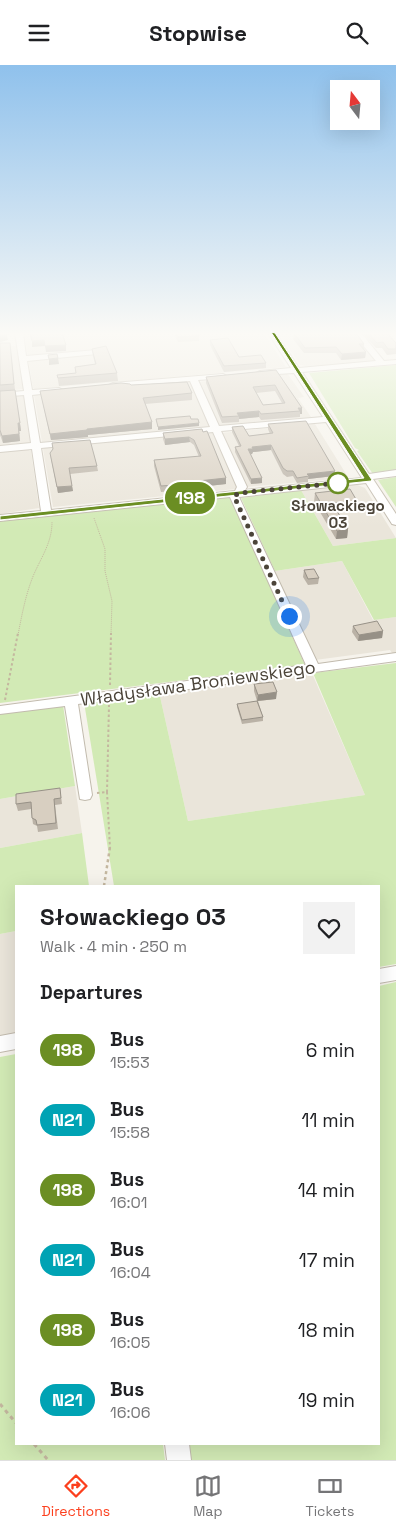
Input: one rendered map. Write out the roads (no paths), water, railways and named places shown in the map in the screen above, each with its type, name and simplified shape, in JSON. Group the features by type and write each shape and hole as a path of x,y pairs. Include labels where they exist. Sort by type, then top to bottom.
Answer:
{"street":[{"path":"29,398 46,513"},
{"path":"201,398 242,487 239,493 234,496 313,667"},
{"path":"315,398 396,522"},
{"path":"0,449 329,419"},
{"path":"0,518 239,493 396,473"},
{"name":"Władysława Broniewskiego","path":"2,710 396,657"},
{"path":"71,701 85,795"},
{"path":"380,976 396,973"},
{"path":"0,1044 15,1041"},
{"path":"177,1445 180,1460"}],"place":[{"name":"Słowackiego 03","path":"338,483"}]}
